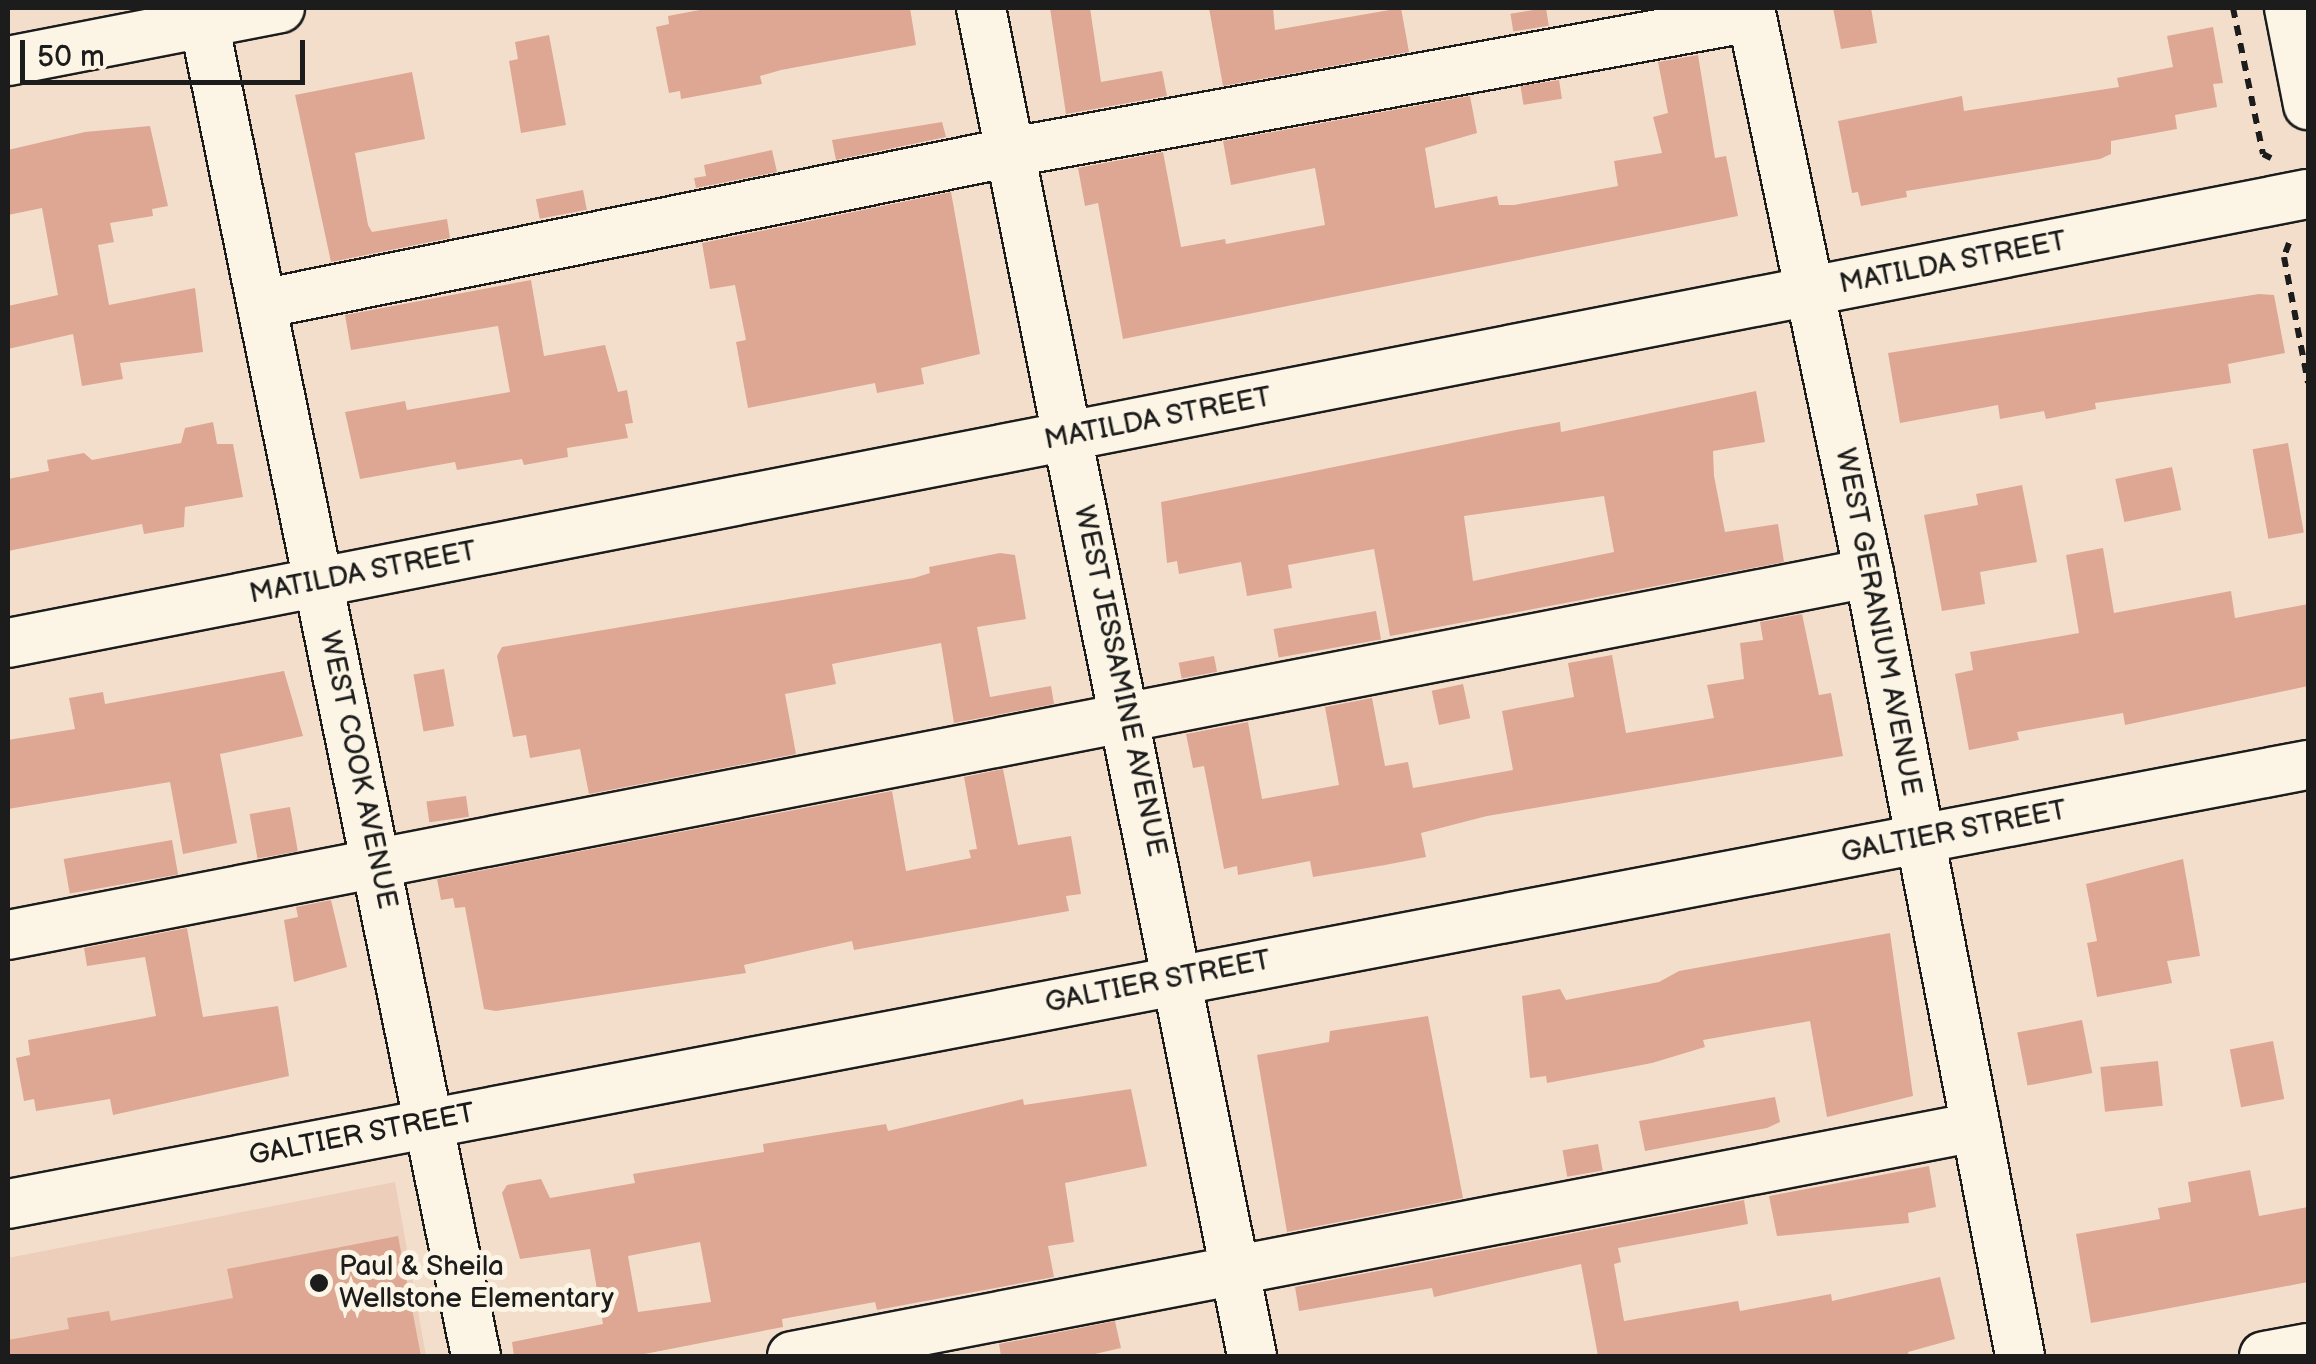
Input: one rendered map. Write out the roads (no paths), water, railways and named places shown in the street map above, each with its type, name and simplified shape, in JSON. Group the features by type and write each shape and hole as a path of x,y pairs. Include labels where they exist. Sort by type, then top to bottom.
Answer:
{"street":[{"path":"8,60 203,15 280,8"},
{"name":"WEST JESSAMINE AVENUE","path":"981,8 1128,712 1252,1356"},
{"path":"2289,8 2308,106"},
{"path":"262,304 1012,152 1751,12"},
{"name":"WEST GERANIUM AVENUE","path":"1751,12 1870,573 2020,1356"},
{"name":"WEST COOK AVENUE","path":"203,15 476,1356"},
{"name":"MATILDA STREET","path":"8,643 2308,194"},
{"path":"8,934 1128,712 1870,573"},
{"name":"GALTIER STREET","path":"8,1204 2308,764"},
{"path":"792,1356 1976,1126"},
{"path":"2264,1356 2308,1348"}],"place":[{"name":"Paul & Sheila Wellstone Elementary","path":"319,1283"}]}
